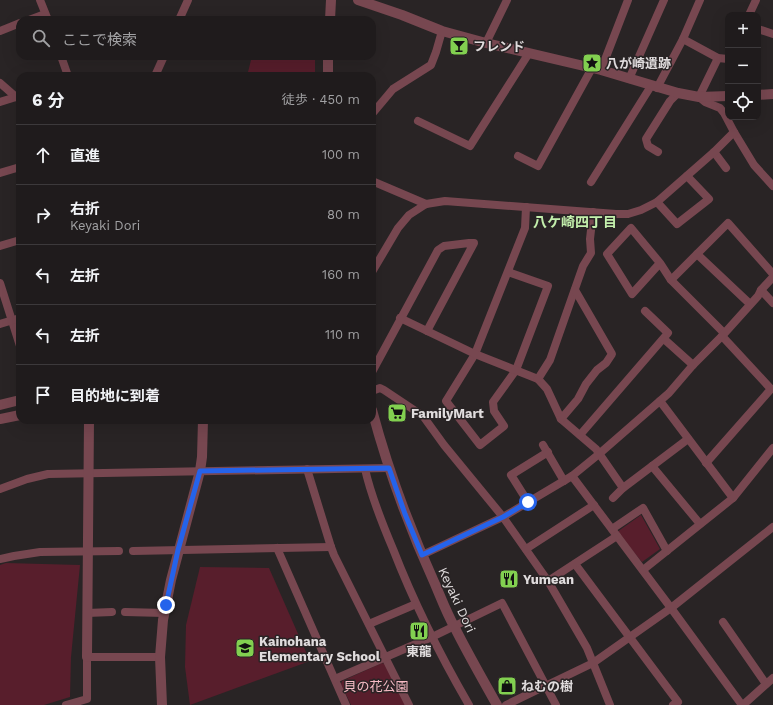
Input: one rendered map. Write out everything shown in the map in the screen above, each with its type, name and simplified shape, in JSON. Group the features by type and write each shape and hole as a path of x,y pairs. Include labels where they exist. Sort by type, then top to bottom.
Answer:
{"street":[{"path":"40,0 47,16"},
{"path":"181,16 188,0"},
{"path":"330,16 331,0"},
{"path":"358,0 442,31 596,69 654,87 699,97 725,96"},
{"path":"486,43 507,0"},
{"path":"518,156 538,166 596,69 628,0"},
{"path":"629,79 664,0"},
{"path":"591,182 654,87 683,39 700,0"},
{"path":"750,12 756,0"},
{"path":"0,31 16,25"},
{"path":"761,30 773,34"},
{"path":"376,109 393,89 431,65 442,31"},
{"path":"683,39 718,58 725,59"},
{"path":"418,121 470,146 529,53"},
{"path":"699,97 718,58"},
{"path":"62,60 67,72"},
{"path":"157,72 162,60"},
{"path":"328,60 328,72"},
{"path":"0,83 16,95"},
{"path":"658,152 648,146 646,138 670,101 678,93"},
{"path":"761,95 773,94"},
{"path":"699,97 705,102 720,108 724,112 754,165 773,186"},
{"path":"0,102 16,98"},
{"path":"376,265 398,228 409,215 426,204 445,201 628,214 641,210 657,202 714,152 734,132"},
{"path":"714,152 726,168"},
{"path":"0,173 16,168"},
{"path":"657,202 678,224 708,199 687,176"},
{"path":"376,183 426,204"},
{"path":"508,272 548,286 516,370 493,402 494,411 504,426 480,445 446,401 475,354 525,228 526,207"},
{"path":"538,379 550,360 583,266 591,253 590,239 592,212"},
{"path":"422,555 503,517 572,476 669,393 758,296 773,275 728,223 671,280"},
{"path":"660,263 632,294 607,254 631,228 660,263 671,280 723,334 771,389 706,463"},
{"path":"0,246 16,241"},
{"path":"376,364 438,250 444,246 474,243 427,331"},
{"path":"697,254 750,304"},
{"path":"0,283 16,333"},
{"path":"561,419 578,399 586,384 597,370 606,363 612,354 575,290"},
{"path":"761,290 773,303"},
{"path":"580,435 664,340 668,333 645,311"},
{"path":"400,318 475,354 538,379 547,390 561,419 596,449 624,488"},
{"path":"0,324 16,319"},
{"path":"664,340 693,366"},
{"path":"376,390 380,388 384,390 423,416 444,445 503,517 548,581 587,648 610,705"},
{"path":"0,405 16,401"},
{"path":"660,401 732,498"},
{"path":"0,419 16,416"},
{"path":"66,705 86,702 89,424"},
{"path":"162,705 160,657 164,613 178,550 200,471 203,424"},
{"name":"Keyaki Dori","path":"376,424 405,514 422,555 454,627 497,705"},
{"path":"612,498 688,440"},
{"path":"543,445 564,481"},
{"path":"528,502 511,475 548,452"},
{"path":"643,570 732,498 771,454"},
{"path":"652,466 700,524"},
{"path":"0,489 40,475 389,468"},
{"path":"306,469 331,547 409,705"},
{"path":"365,469 383,526 416,604 453,679 469,705"},
{"path":"572,476 743,705 773,678"},
{"path":"526,549 594,505"},
{"path":"612,529 643,508 667,550"},
{"path":"506,705 593,663 671,608 773,527"},
{"path":"548,581 618,536"},
{"path":"133,551 331,547"},
{"path":"277,548 346,705"},
{"path":"0,559 40,552 119,551"},
{"path":"575,564 678,702 672,705"},
{"path":"335,679 386,658 502,603 556,705"},
{"path":"369,624 416,604"},
{"path":"87,612 112,612"},
{"path":"125,612 164,613"},
{"path":"723,622 766,684"},
{"path":"87,657 160,657"}],"green space":[{"path":"251,60 315,60 315,72 248,72"},
{"path":"641,515 660,549 642,562 617,532"},
{"path":"6,563 80,565 71,657 70,697 44,705 0,705 0,565"},
{"path":"200,567 269,568 310,661 190,705 185,667 186,625"},
{"name":"貝の花公園","path":"382,663 385,664 406,705 351,705 341,684 342,681"}],"place":[{"name":"フレンド","path":"459,46"},
{"name":"八が崎遺跡","path":"592,63"},
{"name":"FamilyMart","path":"397,413"},
{"name":"Yumean","path":"509,579"},
{"name":"東龍","path":"419,631"},
{"name":"Kainohana Elementary School","path":"245,648"},
{"name":"ねむの樹","path":"507,686"}],"district":[{"name":"八ケ崎四丁目","path":"575,222"}],"route":[{"path":"166,605 178,550 200,471 389,468 405,514 422,555 503,517 528,502"}]}
